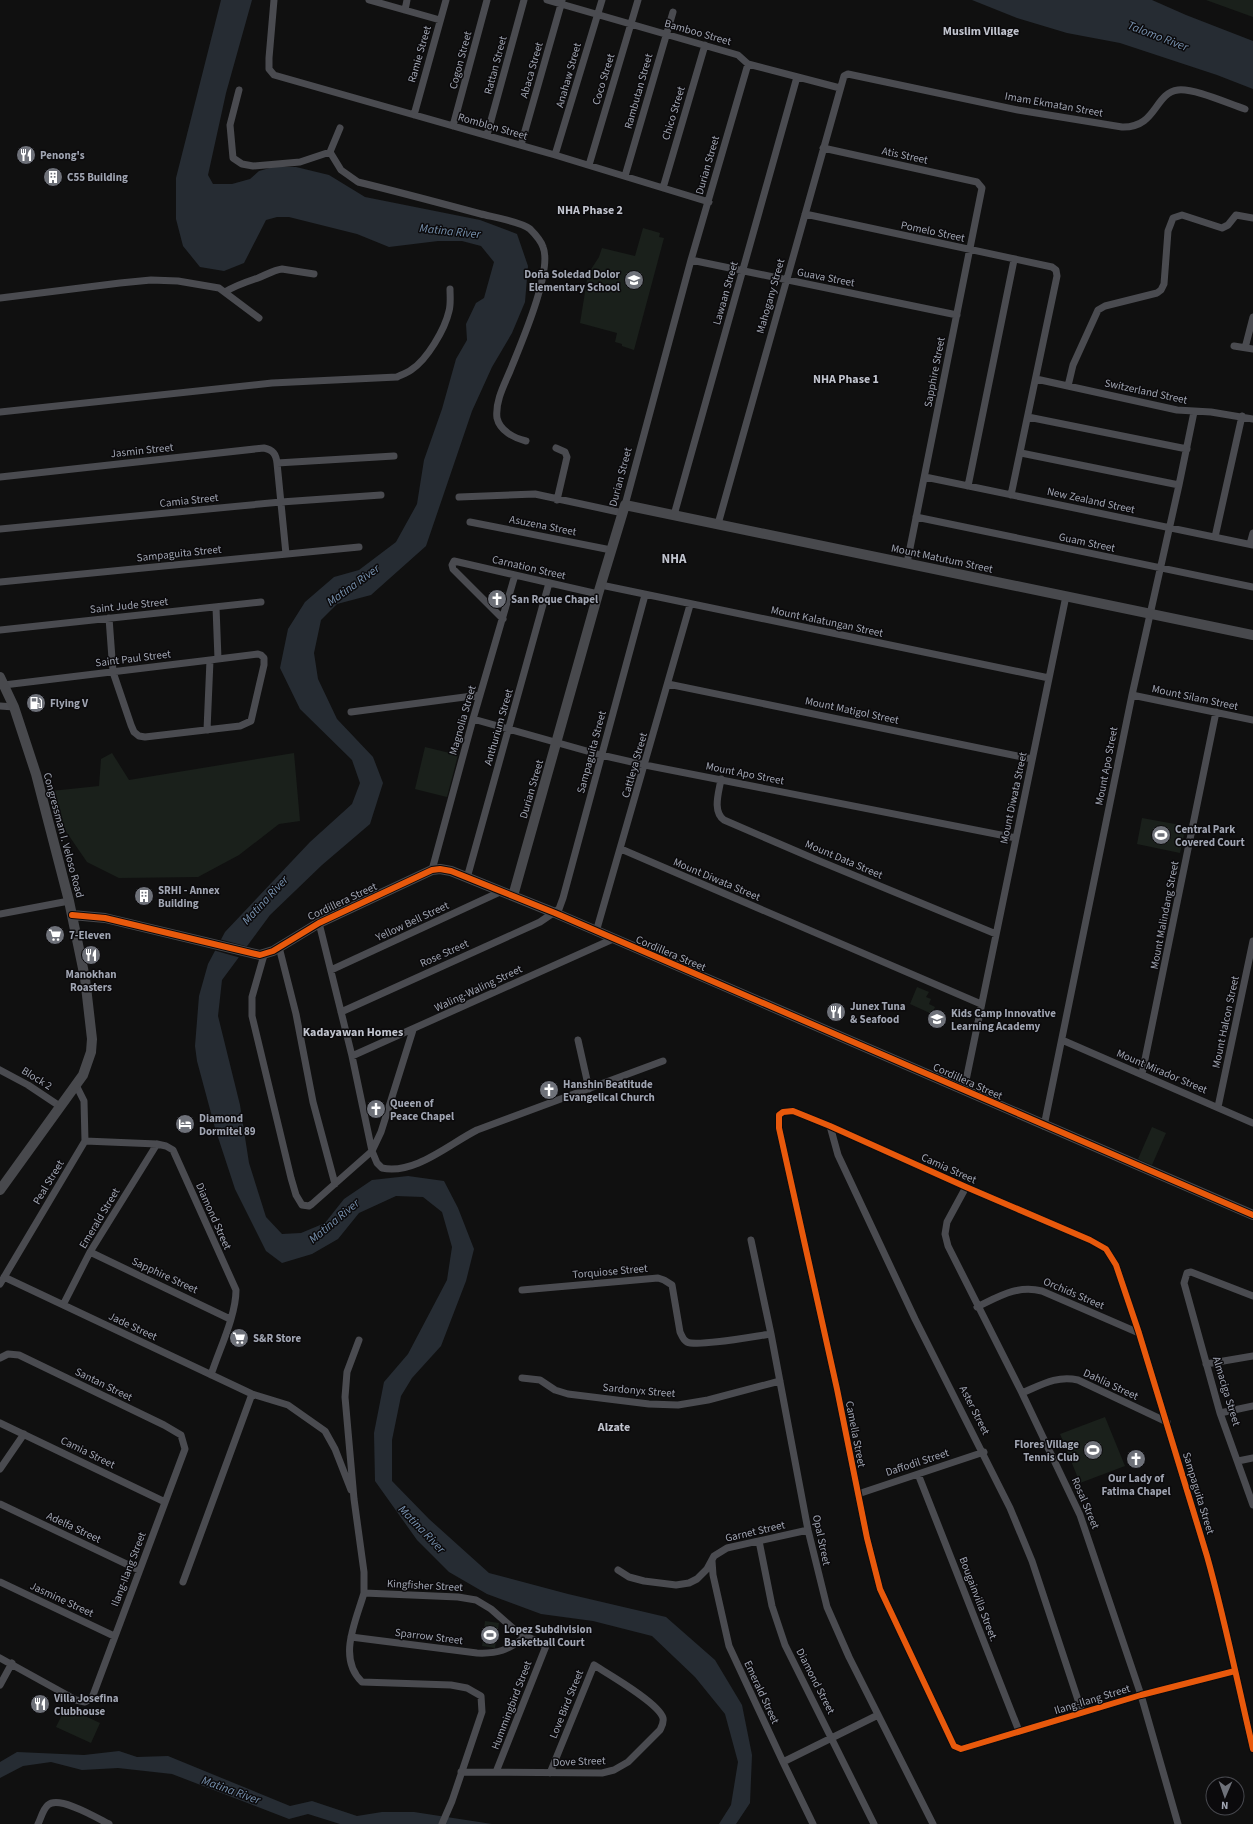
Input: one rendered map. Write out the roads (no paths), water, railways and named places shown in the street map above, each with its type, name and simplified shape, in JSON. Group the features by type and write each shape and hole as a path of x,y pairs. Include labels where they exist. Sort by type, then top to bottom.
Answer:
{"street":[{"name":"Romblon Street","path":"274,0 269,58 271,72 278,76 487,135 709,202"},
{"path":"369,0 440,20"},
{"path":"405,10 408,0"},
{"name":"Ramie Street","path":"414,115 446,0"},
{"name":"Cogon Street","path":"453,126 487,0"},
{"name":"Rattan Street","path":"487,135 524,0"},
{"name":"Bamboo Street","path":"547,0 562,2 597,14 738,55 748,64 840,88"},
{"name":"Anahaw Street","path":"555,155 602,0"},
{"name":"Coco Street","path":"589,165 638,0"},
{"name":"Abaca Street","path":"521,145 562,2"},
{"name":"Rambutan Street","path":"625,176 673,12"},
{"name":"Chico Street","path":"663,188 705,45"},
{"name":"Durian Street","path":"513,896 599,590 624,509 691,260 748,64"},
{"name":"Imam Ekmatan Street","path":"845,75 848,74 1048,116 1122,127 1130,127 1143,123 1168,94 1178,90 1191,91 1245,109"},
{"name":"Mahogany Street","path":"718,524 823,148 845,75"},
{"name":"Lawaan Street","path":"674,515 797,77"},
{"path":"239,90 230,125 233,158 242,164 253,166 300,162 330,152 340,128"},
{"name":"Atis Street","path":"823,148 977,182 981,185"},
{"path":"330,152 341,170 358,182 504,219 529,228 543,247 544,259 542,279 536,306 499,397 497,417 500,426 507,433 518,439 526,441"},
{"name":"Sapphire Street","path":"906,563 982,191 981,185"},
{"name":"Pomelo Street","path":"805,214 1052,267 1056,270 1057,276 1036,379"},
{"path":"1068,386 1073,365 1098,310 1105,306 1157,293 1161,290 1164,284 1168,231 1173,218 1182,215 1222,228 1226,227 1236,215 1253,218"},
{"name":"Guava Street","path":"691,260 957,315"},
{"path":"968,486 1014,260"},
{"path":"225,292 237,284 259,278 277,270 282,269 314,274"},
{"path":"0,298 152,280 185,282 215,287 225,292 259,318"},
{"path":"0,412 304,381 397,376 412,370 425,356 437,338 446,321 450,309 450,289"},
{"path":"1245,348 1253,317"},
{"path":"1234,346 1253,350"},
{"path":"1012,495 1036,379"},
{"name":"Switzerland Street","path":"1036,379 1167,409 1212,412 1253,419"},
{"name":"Mount Apo Street","path":"1044,1126 1132,695 1161,569 1194,412"},
{"path":"1215,537 1242,416"},
{"path":"1028,417 1187,449"},
{"name":"Jasmin Street","path":"0,477 264,448 273,452 277,463"},
{"path":"556,448 565,452 567,457 557,500"},
{"path":"1021,453 1179,485"},
{"path":"286,554 277,463 394,456"},
{"name":"New Zealand Street","path":"924,477 1252,544"},
{"name":"Mount Matutum Street","path":"459,497 528,493 557,500 674,515 1253,635"},
{"name":"Camia Street","path":"0,529 281,502 381,495"},
{"name":"Guam Street","path":"916,518 1253,587"},
{"name":"Asuzena Street","path":"470,522 612,550"},
{"path":"1252,544 1253,532"},
{"name":"Sampaguita Street","path":"0,582 359,547"},
{"name":"Carnation Street","path":"503,619 453,569 452,563 456,561 549,583 599,590"},
{"name":"Magnolia Street","path":"432,870 473,719 515,576"},
{"name":"Anthurium Street","path":"467,878 510,728 549,583"},
{"name":"Mount Kalatungan Street","path":"599,590 645,595 1049,678"},
{"name":"Sampaguita Street","path":"555,913 559,909 563,898 645,595"},
{"name":"Mount Diwata Street","path":"964,1090 1066,596"},
{"name":"Saint Jude Street","path":"0,630 261,602"},
{"name":"Cattleya Street","path":"596,932 690,605"},
{"path":"216,607 218,659"},
{"path":"109,618 113,672 131,725 134,732 139,736 150,737 207,730 210,660"},
{"name":"Saint Paul Street","path":"2,681 113,672 258,654 261,655 264,658 264,665 251,721 245,725 207,730"},
{"name":"Congressman I. Veloso Road","path":"0,1190 76,1085 87,1064 92,1039 85,978 69,901 36,774 14,707 2,681"},
{"name":"Mount Matigol Street","path":"668,684 1032,758"},
{"path":"351,712 480,695"},
{"name":"Mount Silam Street","path":"1132,695 1253,720"},
{"path":"0,706 14,707"},
{"name":"Mount Malindang Street","path":"1142,1074 1216,712"},
{"name":"Mount Apo Street","path":"473,719 510,728 601,755 645,765 1016,838"},
{"name":"Mount Data Street","path":"721,779 717,807 718,812 724,820 996,934"},
{"name":"Mount Diwata Street","path":"621,849 981,1004"},
{"name":"Cordillera Street","path":"264,955 318,922 432,870 445,870 555,913 1044,1126 1253,1215"},
{"name":"Yellow Bell Street","path":"331,970 502,892"},
{"path":"0,914 69,901"},
{"name":"Rose Street","path":"341,1012 540,922 555,913"},
{"path":"72,915 105,918 252,954 264,955 252,997 252,1016 296,1195 300,1203 309,1206 372,1151 381,1132 413,1030"},
{"path":"318,922 352,1056 372,1151 377,1163 382,1168 394,1169 411,1166 477,1130 663,1061"},
{"name":"Waling-Waling Street","path":"352,1056 413,1030 613,939"},
{"name":"Mount Halcon Street","path":"1218,1107 1253,940"},
{"path":"279,947 296,1014 314,1102 335,1184"},
{"path":"578,1040 590,1089"},
{"name":"Mount Mirador Street","path":"1062,1040 1253,1123"},
{"name":"Block 2","path":"0,1070 28,1085 61,1107"},
{"path":"76,1085 84,1101 85,1141"},
{"name":"Camia Street","path":"783,1112 794,1111 830,1126 966,1187 1090,1240 1106,1249"},
{"name":"Camella Street","path":"783,1112 779,1115 779,1128 880,1589 889,1612 956,1748"},
{"name":"Aster Street","path":"830,1126 835,1147 841,1162 915,1319 984,1452 1010,1508 1032,1561 1082,1712"},
{"name":"Diamond Street","path":"85,1141 157,1144 166,1146 173,1150 216,1250 234,1283 236,1298 211,1375"},
{"name":"Peal Street","path":"2,1280 85,1141"},
{"name":"Emerald Street","path":"63,1305 90,1252 157,1144"},
{"name":"Rosal Street","path":"966,1187 947,1222 945,1234 948,1246 977,1307 1022,1393 1080,1515 1141,1695 1178,1824"},
{"name":"Opal Street","path":"751,1240 771,1334 808,1530 827,1607 839,1636 933,1824"},
{"name":"Sampaguita Street","path":"1106,1249 1116,1265 1139,1333 1214,1581 1253,1749"},
{"name":"Sapphire Street","path":"90,1252 230,1318"},
{"name":"Almaciga Street","path":"1253,1296 1191,1272 1187,1273 1184,1283 1220,1413 1253,1505"},
{"name":"Torquiose Street","path":"522,1290 658,1278 672,1285 680,1332 683,1339 688,1342 700,1343 771,1334"},
{"name":"Jade Street","path":"2,1280 63,1305 252,1394 288,1405 326,1431 335,1449 354,1499"},
{"name":"Orchids Street","path":"977,1307 1012,1291 1023,1288 1033,1288 1139,1333"},
{"path":"359,1340 347,1372 345,1386 346,1422 354,1499 364,1572 364,1591 349,1649 350,1666 355,1675 362,1682 451,1685 467,1688 481,1696 482,1712 449,1809 442,1824"},
{"name":"Santan Street","path":"0,1358 11,1354 19,1355 164,1425 180,1435 184,1440"},
{"path":"1206,1364 1253,1356"},
{"name":"Sardonyx Street","path":"522,1378 540,1380 555,1390 568,1394 664,1405 693,1403 780,1381"},
{"name":"Dahlia Street","path":"1022,1393 1051,1380 1070,1378 1078,1380 1167,1422"},
{"path":"183,1582 252,1394"},
{"path":"1220,1413 1253,1406"},
{"name":"Camia Street","path":"0,1424 24,1434 165,1502"},
{"path":"0,1469 24,1434"},
{"name":"Ilang-Ilang Street","path":"12,1663 76,1700 85,1702 92,1698 139,1570 184,1457 186,1450 184,1440"},
{"name":"Daffodil Street","path":"858,1494 984,1452"},
{"path":"1238,1461 1253,1458"},
{"name":"Bougainvilla Street.","path":"918,1474 1019,1731"},
{"name":"Adelfa Street","path":"0,1504 139,1570"},
{"name":"Garnet Street","path":"618,1570 629,1577 644,1581 676,1585 688,1583 698,1579 707,1569 714,1556 727,1548 808,1530"},
{"name":"Diamond Street","path":"759,1541 768,1590 778,1626 874,1824"},
{"name":"Emerald Street","path":"712,1561 713,1575 729,1646 783,1762 814,1824"},
{"name":"Jasmine Street","path":"0,1582 114,1636"},
{"name":"Kingfisher Street","path":"364,1591 458,1596 476,1600 485,1604 525,1637 546,1646"},
{"name":"Sparrow Street","path":"351,1637 492,1654 514,1645 525,1637"},
{"name":"Hummingbird Street","path":"496,1772 546,1646"},
{"path":"0,1658 12,1663 0,1685"},
{"name":"Dove Street","path":"461,1772 589,1774 614,1770 628,1762 660,1730 663,1724 661,1714 656,1707 645,1698 594,1665"},
{"name":"Love Bird Street","path":"550,1773 594,1665"},
{"name":"Ilang-Ilang Street","path":"956,1748 961,1749 1141,1695 1235,1671"},
{"path":"783,1762 878,1715"},
{"path":"38,1824 48,1805 56,1802 65,1803 108,1824"}],"water":[{"name":"Matina River","path":"221,0 252,0 226,93 208,175 213,184 232,184 250,179 259,171 273,167 296,167 329,175 365,197 480,220 517,234 528,266 525,302 512,333 492,367 472,411 426,546 371,595 337,604 321,620 314,653 318,679 337,719 373,757 383,783 370,824 322,865 270,915 222,980 218,1016 240,1105 249,1163 266,1217 282,1234 301,1233 325,1223 344,1199 372,1180 408,1176 444,1181 458,1208 474,1249 466,1281 441,1346 412,1378 401,1396 392,1440 392,1481 429,1519 489,1573 568,1594 666,1617 715,1660 742,1705 752,1755 750,1803 736,1824 719,1824 731,1805 738,1762 725,1714 695,1677 652,1636 593,1621 541,1614 487,1594 449,1572 417,1540 375,1481 374,1433 384,1382 408,1354 447,1280 452,1247 442,1212 423,1197 396,1196 359,1213 338,1239 312,1254 282,1263 266,1251 235,1189 215,1128 197,1061 195,1046 199,996 208,964 225,932 310,842 352,804 360,783 352,760 300,709 280,668 288,629 305,602 334,577 359,570 396,542 417,504 424,460 442,409 456,359 467,340 466,324 476,303 484,298 494,262 481,246 462,241 438,241 389,247 357,234 289,217 277,217 266,220 244,263 224,271 200,267 183,246 176,219 176,178"},
{"name":"Talomo River","path":"972,0 1152,0 1253,41 1253,89 1217,75 1120,43 1067,33 1017,18"},
{"name":"Matina River","path":"119,1751 137,1757 168,1756 290,1806 312,1801 357,1816 382,1812 414,1812 492,1824 340,1824 308,1814 289,1819 172,1774 118,1768 82,1770 51,1762 23,1766 0,1778 0,1762 17,1752 84,1755"}],"place":[{"name":"Penong's","path":"26,155"},
{"name":"C55 Building","path":"53,177"},
{"name":"Doña Soledad Dolor Elementary School","path":"634,280"},
{"name":"San Roque Chapel","path":"497,599"},
{"name":"Flying V","path":"36,703"},
{"name":"Central Park Covered Court","path":"1161,835"},
{"name":"SRHI - Annex Building","path":"144,896"},
{"name":"7-Eleven","path":"55,935"},
{"name":"Manokhan Roasters","path":"91,955"},
{"name":"Junex Tuna & Seafood","path":"836,1012"},
{"name":"Kids Camp Innovative Learning Academy","path":"937,1019"},
{"name":"Hanshin Beatitude Evangelical Church","path":"549,1090"},
{"name":"Queen of Peace Chapel","path":"376,1109"},
{"name":"Diamond Dormitel 89","path":"185,1124"},
{"name":"S&R Store","path":"239,1338"},
{"name":"Flores Village Tennis Club","path":"1093,1450"},
{"name":"Our Lady of Fatima Chapel","path":"1136,1459"},
{"name":"Lopez Subdivision Basketball Court","path":"490,1635"},
{"name":"Villa Josefina Clubhouse","path":"40,1704"}],"district":[{"name":"Muslim Village","path":"981,31"},
{"name":"NHA Phase 2","path":"590,210"},
{"name":"NHA Phase 1","path":"846,379"},
{"name":"NHA","path":"674,558"},
{"name":"Kadayawan Homes","path":"353,1032"},
{"name":"Alzate","path":"614,1427"}]}
